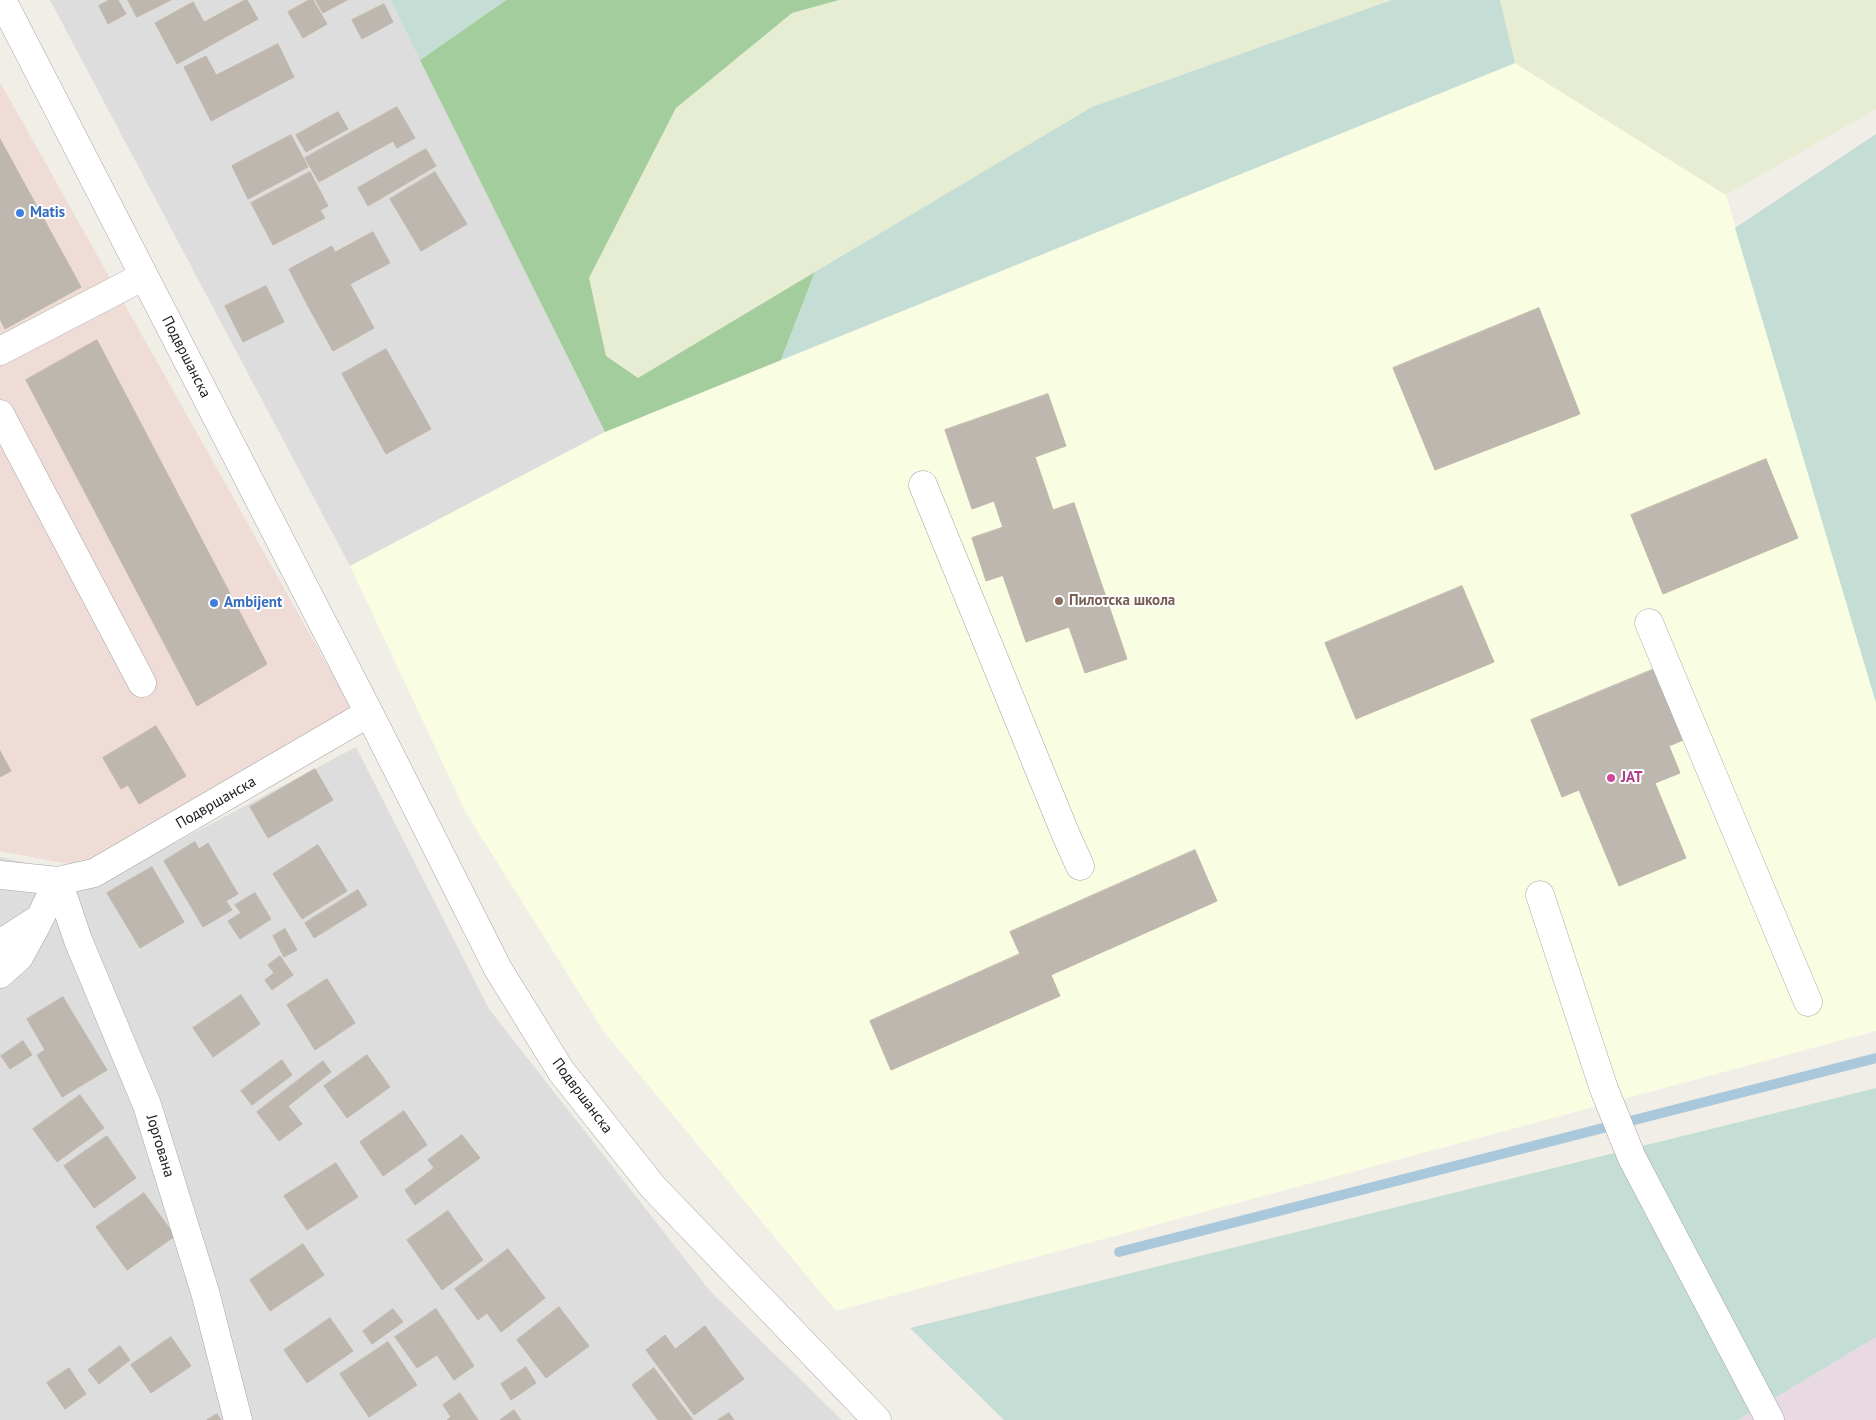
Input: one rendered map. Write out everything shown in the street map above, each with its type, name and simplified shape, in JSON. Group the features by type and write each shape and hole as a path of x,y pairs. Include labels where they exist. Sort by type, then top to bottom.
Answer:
{"street":[{"name":"Подвршанска","path":"2,0 370,714 498,970 561,1071 653,1187 877,1420"},
{"path":"0,352 144,276"},
{"path":"0,414 142,683"},
{"path":"923,485 1080,866"},
{"path":"1650,623 1808,1002"},
{"name":"Подвршанска","path":"0,875 58,881 94,873 370,714"},
{"path":"0,974 19,957 58,881"},
{"name":"Јоргована","path":"58,881 78,940 147,1105 205,1292 238,1420"},
{"path":"1540,895 1604,1089 1632,1158 1770,1420"},
{"path":"0,944 40,918"}],"shaded area":[{"path":"50,0 391,0 605,432 350,566"},
{"path":"391,0 506,0 420,60"},
{"path":"839,0 1392,0 1092,107 638,378 606,356 589,278 676,108 792,13"},
{"path":"1392,0 1500,0 1515,63 781,360 815,272 1092,107"},
{"path":"1500,0 1876,0 1876,109 1726,195 1515,63"},
{"path":"1515,63 1726,195 1876,703 1876,1031 836,1311 604,1032 466,813 350,566 605,432"},
{"path":"0,82 354,713 89,868 0,851"},
{"path":"1876,134 1876,703 1735,228"},
{"path":"356,747 489,1009 710,1291 842,1420 0,1420 0,857 105,880"},
{"path":"1876,1088 1876,1337 1738,1420 1004,1420 910,1328"},
{"path":"1876,1337 1876,1420 1738,1420"}],"green space":[{"path":"506,0 839,0 792,13 676,108 589,278 606,356 638,378 815,272 781,360 605,432 420,60"}],"building":[{"path":"109,0 118,0 126,14 108,24 99,6"},
{"path":"128,0 171,0 137,17"},
{"path":"247,0 258,19 177,64 155,23 193,2 204,22"},
{"path":"309,0 313,0 327,24 303,38 288,12"},
{"path":"316,0 347,0 323,13"},
{"path":"384,4 393,22 362,39 352,20"},
{"path":"278,44 294,77 211,121 184,67 206,56 216,75"},
{"path":"397,107 415,138 397,148 393,141 319,182 305,158"},
{"path":"338,112 348,129 306,152 296,135"},
{"path":"291,135 308,167 248,199 232,166"},
{"name":"Matis","path":"0,139 81,287 5,329 0,319"},
{"path":"426,149 436,166 368,206 358,188"},
{"path":"310,172 328,206 320,210 325,218 273,245 251,203"},
{"path":"435,172 467,224 421,251 390,199"},
{"path":"373,232 390,263 308,306 289,269 332,246 335,252"},
{"path":"350,284 374,328 333,351 308,306"},
{"path":"266,286 284,322 243,342 225,306"},
{"path":"1539,308 1580,414 1435,470 1393,368"},
{"path":"97,340 267,664 197,706 26,380"},
{"path":"386,349 431,429 386,454 342,374"},
{"path":"1048,394 1066,446 1035,457 1053,510 1003,528 994,501 972,509 945,430"},
{"path":"1766,459 1798,538 1663,594 1631,515"},
{"name":"Пилотска школа","path":"1074,503 1127,659 1085,673 1069,627 1026,642 1003,576 1040,563 1025,520"},
{"path":"1025,520 1040,563 986,581 972,538"},
{"path":"1462,586 1494,662 1356,719 1325,643"},
{"name":"ЈАТ","path":"1664,665 1693,736 1669,746 1680,773 1655,783 1686,858 1619,886 1579,790 1562,797 1531,720"},
{"path":"156,726 186,776 139,804 128,785 121,789 103,758"},
{"path":"0,751 11,771 0,777"},
{"path":"315,769 333,800 268,838 250,807"},
{"path":"195,842 199,849 208,843 238,894 226,901 232,910 203,927 164,861"},
{"path":"318,845 347,891 302,919 273,874"},
{"path":"1195,850 1217,901 1033,983 1010,932"},
{"path":"152,867 184,922 140,948 107,893"},
{"path":"358,890 367,905 314,938 305,923"},
{"path":"255,893 271,919 240,939 228,921 241,913 235,905"},
{"path":"285,929 297,950 284,957 273,936"},
{"path":"1020,954 1033,983 1051,975 1060,996 891,1070 870,1021"},
{"path":"280,956 293,975 272,990 265,980 274,973 268,965"},
{"path":"327,979 355,1023 315,1050 287,1005"},
{"path":"241,995 260,1024 213,1057 193,1028"},
{"path":"63,997 107,1070 62,1097 37,1055 45,1050 27,1019"},
{"path":"23,1041 32,1055 10,1069 1,1056"},
{"path":"367,1055 390,1087 347,1118 324,1086"},
{"path":"282,1060 292,1075 252,1105 241,1091"},
{"path":"323,1061 331,1072 288,1106 302,1124 279,1141 257,1112"},
{"path":"80,1095 104,1128 57,1162 33,1129"},
{"path":"404,1111 427,1145 383,1176 360,1142"},
{"path":"462,1135 480,1158 415,1205 405,1190 434,1168 428,1160"},
{"path":"107,1136 136,1178 94,1208 64,1166"},
{"path":"336,1163 358,1197 307,1230 284,1196"},
{"path":"144,1193 175,1236 127,1270 96,1227"},
{"path":"448,1211 483,1260 442,1290 407,1240"},
{"path":"303,1244 324,1275 270,1311 250,1280"},
{"path":"508,1249 545,1298 501,1332 487,1313 478,1320 455,1289"},
{"path":"559,1307 589,1346 546,1378 517,1340"},
{"path":"393,1309 403,1322 372,1344 363,1331"},
{"path":"436,1309 474,1366 454,1380 437,1355 417,1368 395,1337"},
{"path":"330,1318 353,1351 307,1383 284,1350"},
{"path":"705,1326 744,1379 694,1415 646,1350 665,1335 675,1349"},
{"path":"171,1337 191,1366 151,1393 131,1365"},
{"path":"388,1342 417,1385 369,1417 340,1374"},
{"path":"120,1346 130,1360 99,1384 88,1370"},
{"path":"526,1367 536,1383 511,1400 501,1384"},
{"path":"69,1368 86,1394 65,1409 47,1383"},
{"path":"654,1368 693,1420 658,1420 632,1385"},
{"path":"460,1393 478,1420 447,1420 451,1417 443,1405"},
{"path":"514,1410 521,1420 500,1420"},
{"path":"729,1413 734,1420 718,1420"},
{"path":"217,1414 221,1420 207,1420"}],"waterway":[{"path":"1119,1252 1876,1058"}],"place":[{"name":"Matis","path":"20,213"},
{"name":"Пилотска школа","path":"1059,601"},
{"name":"Ambijent","path":"214,603"},
{"name":"ЈАТ","path":"1611,778"}]}
